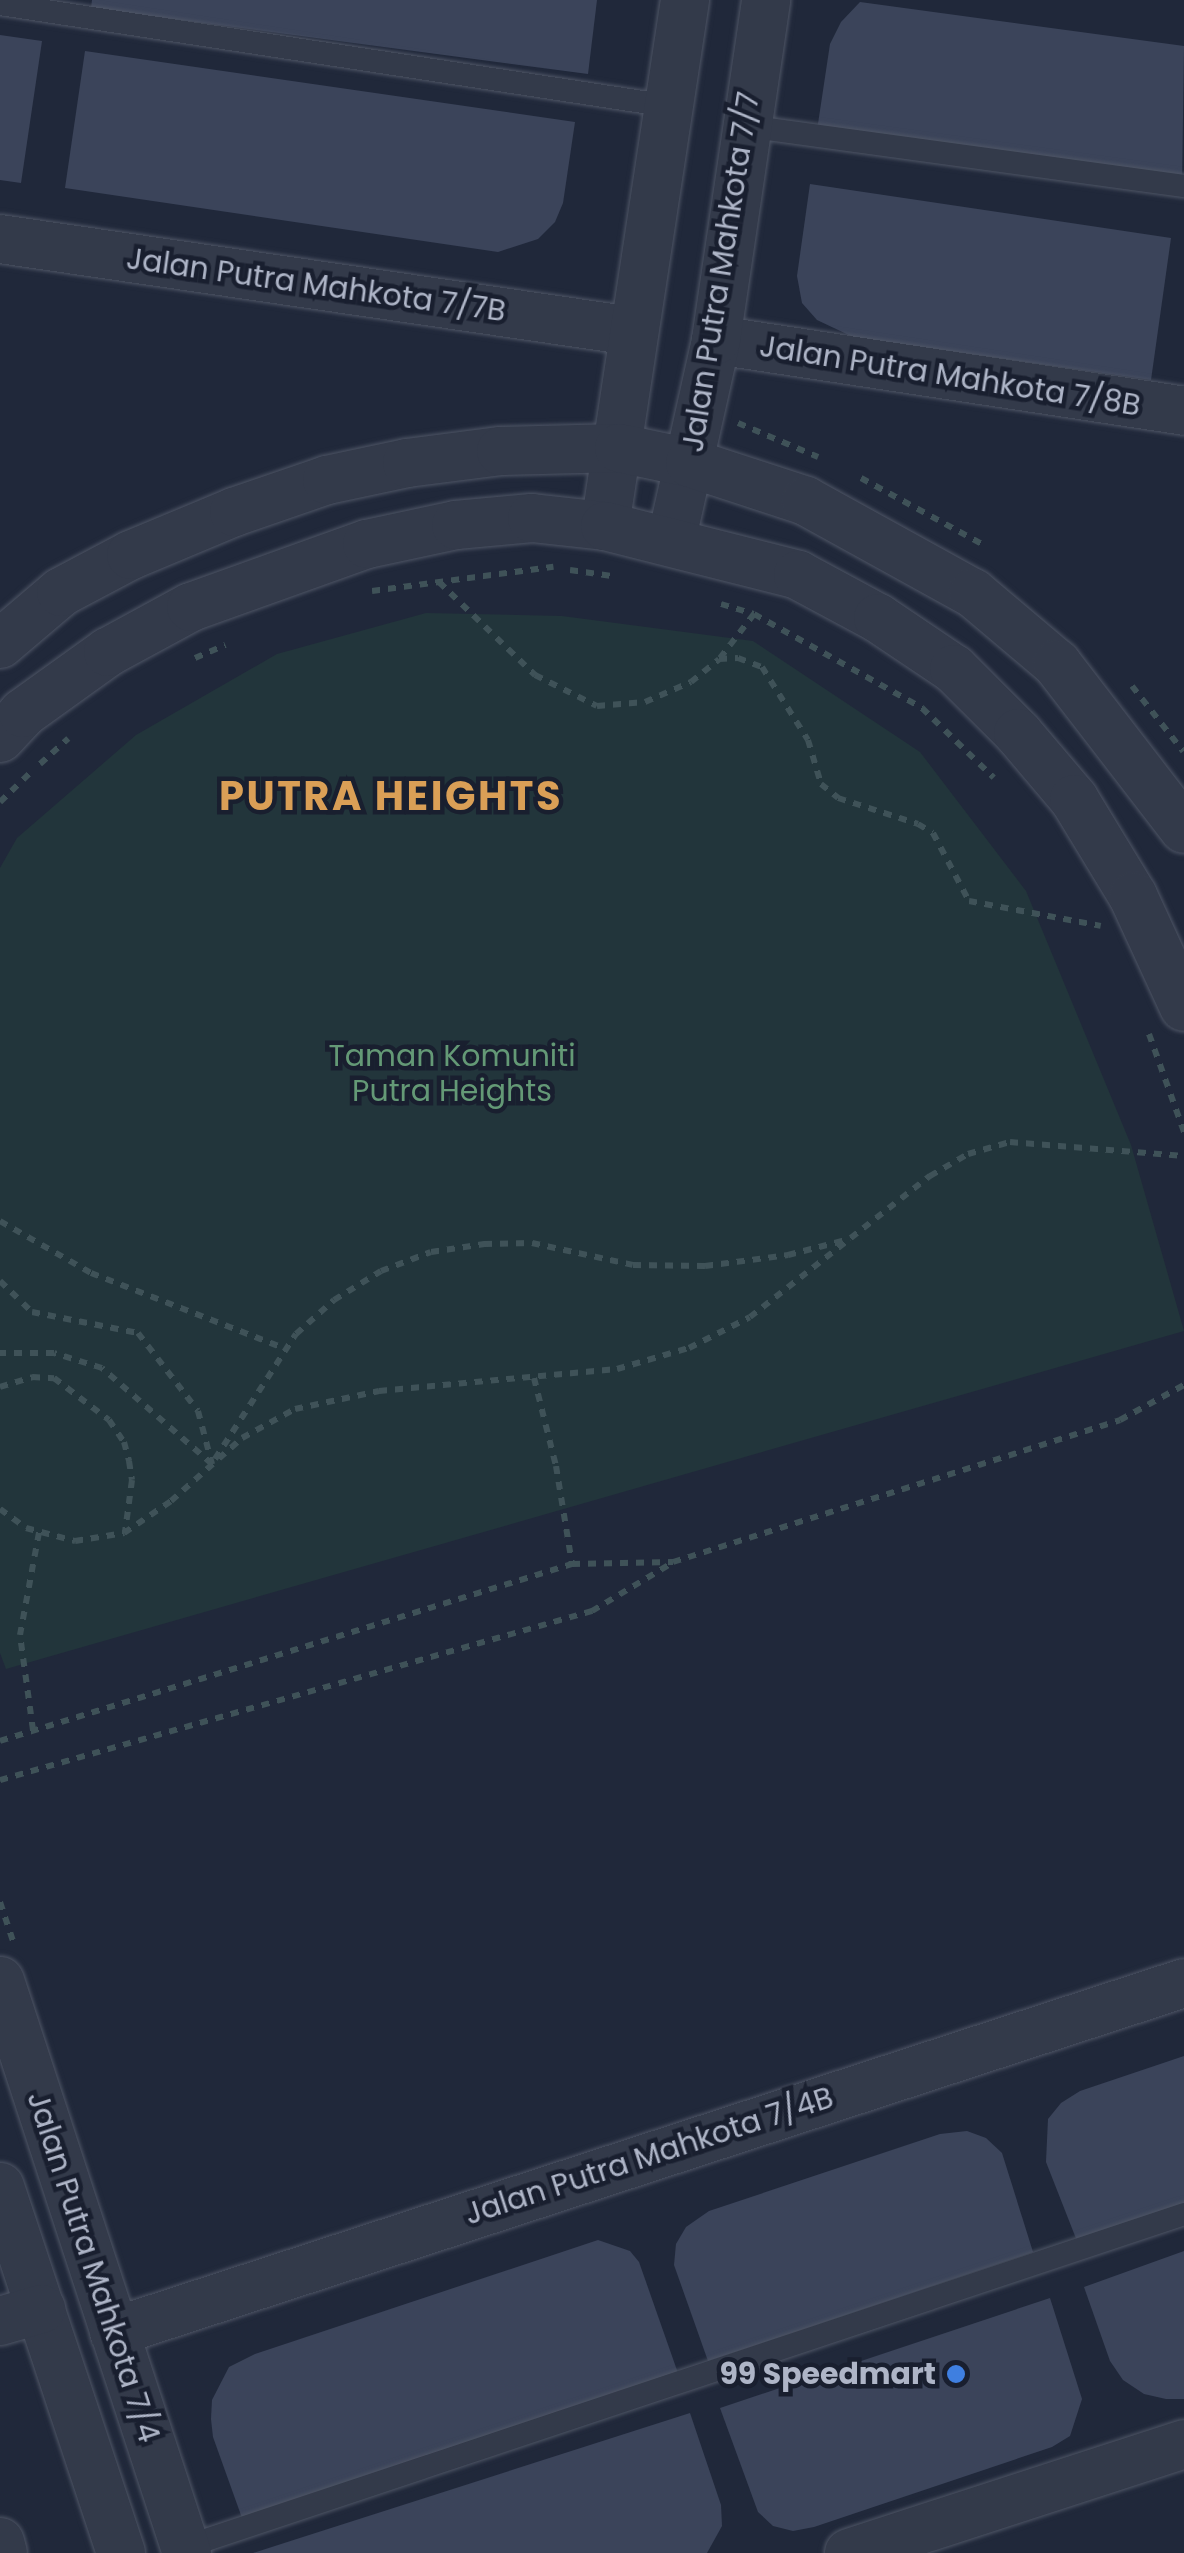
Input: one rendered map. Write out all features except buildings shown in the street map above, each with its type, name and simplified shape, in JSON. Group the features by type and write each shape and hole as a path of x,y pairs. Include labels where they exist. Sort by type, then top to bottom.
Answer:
{"street":[{"path":"605,526 685,0"},
{"name":"Jalan Putra Mahkota 7/7","path":"671,542 716,340 766,0"},
{"name":"Jalan Putra Mahkota 7/7B","path":"0,239 632,331"},
{"name":"Jalan Putra Mahkota 7/8B","path":"716,340 1184,411"},
{"path":"0,644 61,592 131,555 234,512 327,480 408,462 501,451 619,448 690,463 806,501 972,593 1057,664 1184,829"},
{"path":"0,738 23,713 108,652 191,607 367,544 456,525 532,518 605,526 798,575 878,618 954,669 1018,733 1074,799 1133,896 1166,1017"},
{"name":"Jalan Putra Mahkota 7/4","path":"0,1980 186,2550"},
{"name":"Jalan Putra Mahkota 7/4B","path":"114,2332 1184,1983"},
{"name":"Jalan Putra Mahkota 7/4","path":"0,2187 18,2299 122,2553"},
{"path":"850,2553 1184,2444"},
{"path":"0,2542 4,2553"}],"lane":[{"path":"0,4 669,106"},
{"path":"746,126 1184,186"},
{"path":"186,2550 1184,2214"}],"path":[{"path":"359,592 552,567 629,578"},
{"path":"440,582 535,674 563,692 597,706 644,702 691,682 720,660 754,614"},
{"path":"719,603 754,614 922,708 997,780"},
{"path":"188,662 240,637"},
{"path":"720,660 738,658 762,667 808,740 821,784 838,798 918,824 933,833 970,901 1102,926"},
{"path":"0,802 74,732"},
{"path":"1094,912 1110,943"},
{"path":"1166,1017 1184,1132"},
{"path":"0,1510 39,1532 75,1542 124,1533 171,1501 242,1438 295,1410 379,1391 617,1369 689,1348 750,1316 930,1176 968,1154 1010,1142 1184,1156"},
{"path":"0,1221 91,1273 286,1349"},
{"path":"212,1464 286,1349 334,1300 381,1272 431,1252 484,1244 532,1243 632,1265 705,1266 788,1255 853,1238"},
{"path":"0,1280 32,1312 138,1333 198,1411 212,1464"},
{"path":"0,1353 54,1353 102,1368 212,1464"},
{"path":"0,1387 32,1377 54,1378 109,1420 124,1442 132,1480 124,1533"},
{"path":"534,1378 556,1466 572,1564"},
{"path":"0,1780 592,1611 673,1562 1120,1420 1184,1386"},
{"path":"34,1730 20,1635 39,1532"},
{"path":"0,1741 572,1564 673,1562"}],"green space":[{"name":"Taman Komuniti Putra Heights","path":"426,613 562,616 753,641 920,752 1026,891 1131,1145 1184,1331 6,1669 0,1653 0,868 17,838 136,735 277,654"}],"place":[{"name":"99 Speedmart","path":"956,2374"}],"district":[{"name":"PUTRA HEIGHTS","path":"391,796"}]}
